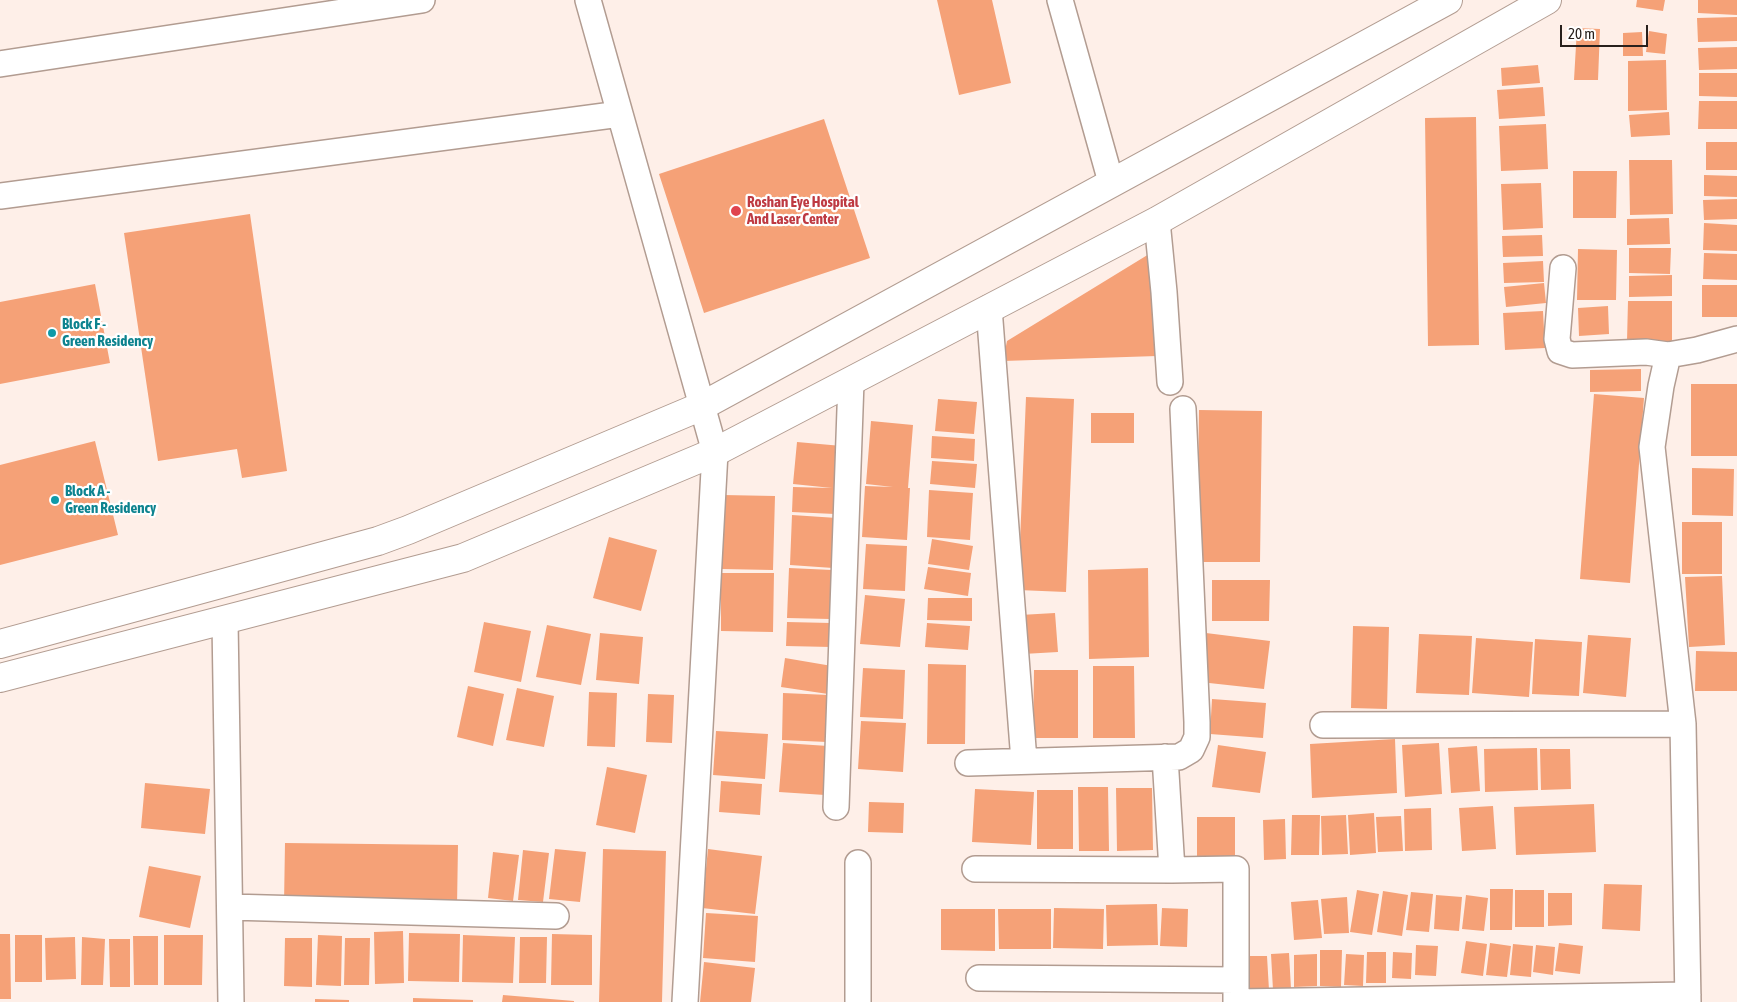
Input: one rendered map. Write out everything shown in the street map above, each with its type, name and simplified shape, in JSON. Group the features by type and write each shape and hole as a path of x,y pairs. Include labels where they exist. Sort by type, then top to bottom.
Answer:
{"street":[{"path":"0,64 422,0"},
{"path":"588,0 715,452 686,1002"},
{"path":"1060,0 1112,182"},
{"path":"0,644 378,540 408,530 702,406 1448,0"},
{"path":"0,678 463,558 715,452 1157,221 1547,0"},
{"path":"0,196 620,114"},
{"path":"1157,221 1170,382"},
{"path":"1562,268 1557,339 1560,351 1572,355 1646,352 1668,355 1697,350 1737,339"},
{"path":"989,308 1024,761"},
{"path":"979,978 1236,994 1688,998 1683,724 1652,448 1661,386 1668,355"},
{"path":"836,807 851,381"},
{"path":"968,763 1179,757 1191,750 1197,737 1197,722 1183,409"},
{"path":"225,621 231,1002"},
{"path":"1323,725 1683,724"},
{"path":"1165,757 1172,870"},
{"path":"858,862 858,1002"},
{"path":"975,869 1236,869 1236,994"},
{"path":"230,907 556,916"}],"building":[{"path":"937,0 992,0 1011,83 959,95"},
{"path":"1637,0 1665,0 1663,11 1636,7"},
{"path":"1698,0 1737,0 1737,15 1698,13"},
{"path":"1737,17 1737,41 1698,42 1697,18"},
{"path":"1577,28 1600,29 1598,80 1574,80"},
{"path":"1649,31 1667,34 1665,54 1646,52"},
{"path":"1642,32 1643,56 1623,56 1623,33"},
{"path":"1737,47 1737,69 1699,70 1698,48"},
{"path":"1666,60 1667,110 1628,111 1628,61"},
{"path":"1538,65 1540,83 1502,86 1501,68"},
{"path":"1699,73 1737,73 1737,97 1699,96"},
{"path":"1543,87 1545,116 1499,119 1497,90"},
{"path":"1699,101 1737,101 1737,129 1698,129"},
{"path":"1669,112 1670,135 1631,137 1629,115"},
{"path":"1476,117 1479,345 1428,346 1425,118"},
{"path":"824,119 870,258 704,313 659,174"},
{"path":"1546,124 1548,169 1501,171 1499,126"},
{"path":"1706,142 1737,142 1737,170 1706,170"},
{"path":"1629,160 1672,160 1673,214 1630,215"},
{"path":"1573,171 1617,171 1616,218 1573,218"},
{"path":"1704,175 1737,176 1737,197 1704,196"},
{"path":"1541,183 1543,228 1503,230 1501,184"},
{"path":"1737,199 1737,219 1704,220 1703,200"},
{"path":"250,214 287,471 242,478 237,449 158,461 124,233"},
{"path":"1669,218 1670,244 1627,245 1627,219"},
{"path":"1704,223 1737,225 1737,251 1703,250"},
{"path":"1542,235 1543,256 1503,257 1502,236"},
{"path":"1629,248 1671,248 1670,274 1629,273"},
{"path":"1578,249 1617,250 1616,300 1577,300"},
{"path":"1154,251 1157,356 1003,361 1007,341"},
{"path":"1704,253 1737,254 1737,280 1703,279"},
{"path":"1543,261 1544,282 1504,283 1503,263"},
{"path":"1672,275 1672,296 1629,297 1629,276"},
{"path":"1544,283 1546,303 1506,307 1504,287"},
{"name":"Block F - Green Residency","path":"95,284 110,363 0,384 0,302"},
{"path":"1702,285 1737,285 1737,317 1702,317"},
{"path":"1628,301 1672,301 1672,342 1627,341"},
{"path":"1608,306 1609,334 1579,336 1578,308"},
{"path":"1543,311 1545,348 1505,350 1503,313"},
{"path":"1641,369 1641,391 1590,392 1590,370"},
{"path":"1691,384 1737,384 1737,456 1691,456"},
{"path":"1594,394 1644,398 1630,583 1580,579"},
{"path":"1026,397 1074,399 1066,592 1018,590"},
{"path":"938,399 977,402 974,434 935,431"},
{"path":"1199,410 1262,411 1260,562 1197,562"},
{"path":"1091,413 1134,413 1134,443 1091,443"},
{"path":"871,421 913,425 908,488 910,488 907,540 862,537 865,486 893,487 866,484"},
{"path":"932,436 975,439 974,461 931,458"},
{"name":"Block A - Green Residency","path":"95,441 118,535 0,565 0,465"},
{"path":"797,442 842,446 835,514 792,512 793,487 832,488 793,484"},
{"path":"932,461 977,464 975,488 930,484"},
{"path":"1692,468 1734,469 1733,516 1692,515"},
{"path":"929,490 973,493 970,540 927,537"},
{"path":"723,495 775,496 773,570 722,569"},
{"path":"792,515 837,518 833,568 790,565"},
{"path":"1682,522 1722,522 1722,574 1682,574"},
{"path":"609,537 657,550 641,611 593,598"},
{"path":"932,539 973,546 969,570 928,564"},
{"path":"866,544 907,546 905,591 863,589"},
{"path":"928,567 971,573 968,596 924,589"},
{"path":"789,568 832,570 830,619 787,618"},
{"path":"1148,568 1149,657 1089,659 1088,570"},
{"path":"721,573 774,573 773,632 721,631"},
{"path":"1722,576 1725,645 1689,647 1685,577"},
{"path":"1212,580 1270,580 1269,621 1212,621"},
{"path":"865,595 905,599 900,647 860,644"},
{"path":"928,598 972,598 972,621 927,620"},
{"path":"1055,613 1058,652 1023,654 1020,615"},
{"path":"484,622 531,631 521,682 474,672"},
{"path":"787,622 831,623 831,647 786,646"},
{"path":"927,623 970,626 968,650 925,647"},
{"path":"547,625 591,634 581,685 536,677"},
{"path":"1353,626 1389,627 1387,709 1351,708"},
{"path":"600,633 643,637 639,684 596,680"},
{"path":"1206,633 1270,641 1264,689 1200,682"},
{"path":"1419,634 1472,636 1469,695 1416,693"},
{"path":"1588,635 1631,638 1626,697 1583,693"},
{"path":"1476,638 1533,642 1529,697 1472,693"},
{"path":"1535,639 1582,642 1579,696 1532,694"},
{"path":"1696,651 1737,652 1737,691 1695,691"},
{"path":"785,658 832,666 828,694 781,687"},
{"path":"928,664 966,665 965,744 927,744"},
{"path":"1093,666 1134,666 1135,738 1093,738"},
{"path":"863,668 905,670 903,719 860,717"},
{"path":"1034,670 1078,670 1078,738 1033,738"},
{"path":"468,686 504,694 493,746 457,737"},
{"path":"517,688 554,696 544,747 506,740"},
{"path":"589,692 617,693 615,747 587,746"},
{"path":"783,693 829,695 827,742 782,740"},
{"path":"648,694 674,695 672,743 646,742"},
{"path":"1212,699 1266,703 1263,738 1210,734"},
{"path":"861,721 906,723 903,772 858,769"},
{"path":"716,731 768,734 765,779 713,775"},
{"path":"1395,739 1397,793 1312,798 1310,744"},
{"path":"783,743 828,746 825,795 779,792"},
{"path":"1439,743 1442,794 1405,797 1402,745"},
{"path":"1218,745 1266,752 1260,793 1212,787"},
{"path":"1477,746 1480,791 1451,793 1448,748"},
{"path":"1537,748 1538,790 1485,792 1484,749"},
{"path":"1540,749 1570,749 1571,789 1541,790"},
{"path":"607,767 647,775 635,833 596,825"},
{"path":"721,781 762,784 760,815 719,812"},
{"path":"145,783 210,789 205,834 141,828"},
{"path":"1078,787 1108,787 1109,851 1079,851"},
{"path":"1116,788 1152,788 1153,850 1117,851"},
{"path":"975,789 1034,792 1031,845 972,842"},
{"path":"1037,790 1073,790 1073,849 1037,849"},
{"path":"869,802 904,803 903,833 868,832"},
{"path":"1594,804 1596,852 1516,855 1514,807"},
{"path":"1493,806 1496,849 1462,851 1459,808"},
{"path":"1431,808 1432,850 1405,851 1404,809"},
{"path":"1374,813 1376,853 1350,855 1348,815"},
{"path":"1292,815 1320,815 1319,855 1291,855"},
{"path":"1346,815 1348,854 1322,855 1321,816"},
{"path":"1401,816 1403,851 1378,852 1376,817"},
{"path":"1197,817 1235,817 1235,857 1197,857"},
{"path":"1285,819 1286,859 1264,860 1263,820"},
{"path":"285,843 458,845 457,906 284,904"},
{"path":"555,849 586,852 580,902 549,899"},
{"path":"603,849 666,851 662,1002 599,1002"},
{"path":"708,849 762,856 755,914 702,908"},
{"path":"523,850 549,853 543,902 518,900"},
{"path":"493,852 519,855 513,901 488,898"},
{"path":"149,866 201,876 190,928 139,917"},
{"path":"1604,884 1642,885 1640,931 1602,929"},
{"path":"1490,889 1513,889 1512,930 1490,930"},
{"path":"1357,890 1379,894 1372,935 1350,932"},
{"path":"1515,890 1544,890 1544,927 1515,927"},
{"path":"1383,891 1408,895 1402,936 1377,932"},
{"path":"1411,892 1433,894 1429,932 1406,930"},
{"path":"1548,893 1572,893 1572,925 1548,926"},
{"path":"1436,895 1462,897 1459,931 1434,929"},
{"path":"1466,895 1488,898 1484,931 1462,929"},
{"path":"1347,897 1349,933 1324,934 1321,899"},
{"path":"1318,900 1322,938 1294,940 1291,902"},
{"path":"1157,904 1158,945 1107,946 1106,905"},
{"path":"1054,908 1104,909 1103,949 1053,948"},
{"path":"1162,908 1188,909 1187,947 1160,946"},
{"path":"941,909 995,909 995,951 941,950"},
{"path":"998,909 1051,909 1051,949 999,949"},
{"path":"706,913 758,916 755,962 703,958"},
{"path":"403,931 404,983 375,984 374,932"},
{"path":"409,933 460,934 459,982 408,981"},
{"path":"0,934 10,934 11,999 0,999"},
{"path":"552,934 592,935 592,985 551,985"},
{"path":"15,935 42,935 42,982 15,982"},
{"path":"164,935 203,935 202,985 164,985"},
{"path":"318,935 342,936 341,986 316,985"},
{"path":"463,935 515,937 513,983 462,982"},
{"path":"133,936 158,936 158,985 134,985"},
{"path":"75,937 76,979 46,980 45,938"},
{"path":"82,937 105,939 103,985 81,985"},
{"path":"520,937 547,937 546,983 519,983"},
{"path":"285,938 312,938 312,987 284,986"},
{"path":"345,938 370,938 369,985 344,985"},
{"path":"109,939 130,939 130,987 110,987"},
{"path":"1466,941 1487,944 1483,976 1461,973"},
{"path":"1490,943 1511,946 1507,977 1486,975"},
{"path":"1559,943 1583,946 1580,974 1555,971"},
{"path":"1513,944 1533,946 1531,977 1510,975"},
{"path":"1416,945 1438,946 1436,976 1415,975"},
{"path":"1536,945 1555,947 1553,975 1533,972"},
{"path":"1320,950 1342,950 1341,987 1320,986"},
{"path":"1367,952 1386,952 1386,983 1366,983"},
{"path":"1393,952 1412,953 1411,979 1392,978"},
{"path":"1289,953 1291,989 1273,990 1271,954"},
{"path":"1317,954 1317,986 1294,987 1294,955"},
{"path":"1346,954 1364,955 1363,986 1344,985"},
{"path":"1247,956 1267,956 1269,990 1249,991"},
{"path":"704,962 755,968 751,1002 700,1002"},
{"path":"503,995 574,1001 574,1002 502,1002"},
{"path":"413,998 473,1000 473,1002 413,1002"},
{"path":"315,999 349,1000 349,1002 315,1002"}],"place":[{"name":"Roshan Eye Hospital And Laser Center","path":"736,211"},
{"name":"Block F - Green Residency","path":"52,333"},
{"name":"Block A - Green Residency","path":"55,500"}]}
